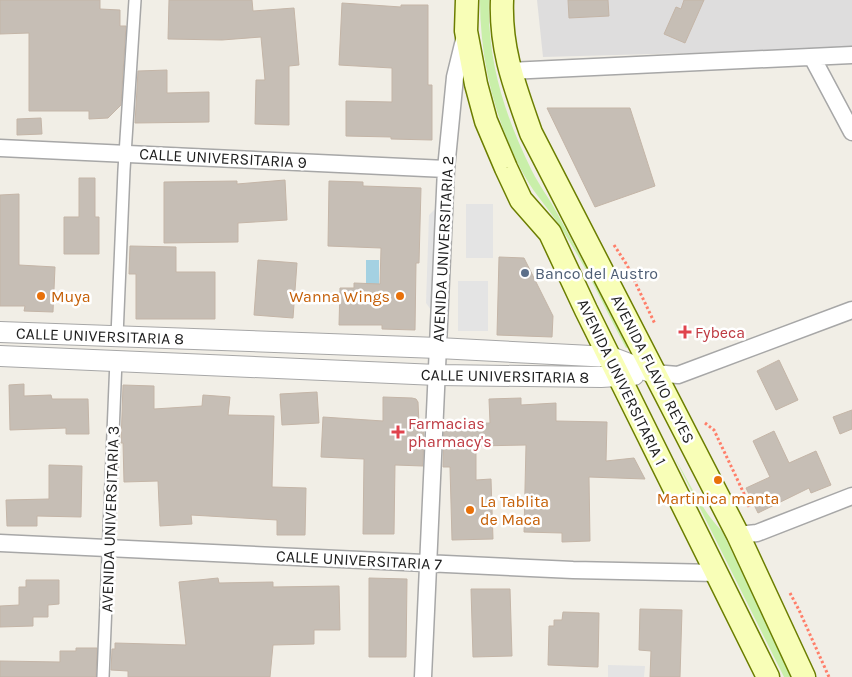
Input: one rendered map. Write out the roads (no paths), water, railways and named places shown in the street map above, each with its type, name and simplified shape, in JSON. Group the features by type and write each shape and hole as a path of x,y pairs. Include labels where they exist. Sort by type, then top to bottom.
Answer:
{"main road":[{"name":"AVENIDA UNIVERSITARIA 1","path":"467,0 466,31 476,84 486,121 506,168 522,200 550,233 586,310 611,357 768,677"},
{"name":"AVENIDA FLAVIO REYES","path":"502,0 503,38 509,71 531,133 738,535 804,677"}],"street":[{"path":"116,360 125,154 135,0"},
{"name":"AVENIDA UNIVERSITARIA 2","path":"423,677 446,168 455,77 466,31"},
{"path":"509,71 852,55"},
{"path":"812,57 852,132"},
{"name":"CALLE UNIVERSITARIA 9","path":"0,148 446,168"},
{"path":"654,373 678,375 852,310"},
{"name":"CALLE UNIVERSITARIA 8","path":"0,332 438,348 611,357 654,373"},
{"path":"269,368 271,342"},
{"name":"CALLE UNIVERSITARIA 8","path":"0,356 437,375 620,378 654,373"},
{"name":"AVENIDA UNIVERSITARIA 3","path":"103,677 116,360"},
{"path":"738,535 757,533 852,496"},
{"name":"CALLE UNIVERSITARIA 7","path":"0,543 573,570 717,573"}],"water":[{"path":"366,260 379,260 379,310 366,291"}],"place":[{"name":"Banco del Austro","path":"525,273"},
{"name":"Muya","path":"41,296"},
{"name":"Wanna Wings","path":"400,296"},
{"name":"Fybeca","path":"685,332"},
{"name":"Farmacias pharmacy's","path":"398,432"},
{"name":"Martinica manta","path":"718,480"},
{"name":"La Tablita de Maca","path":"470,510"}]}
